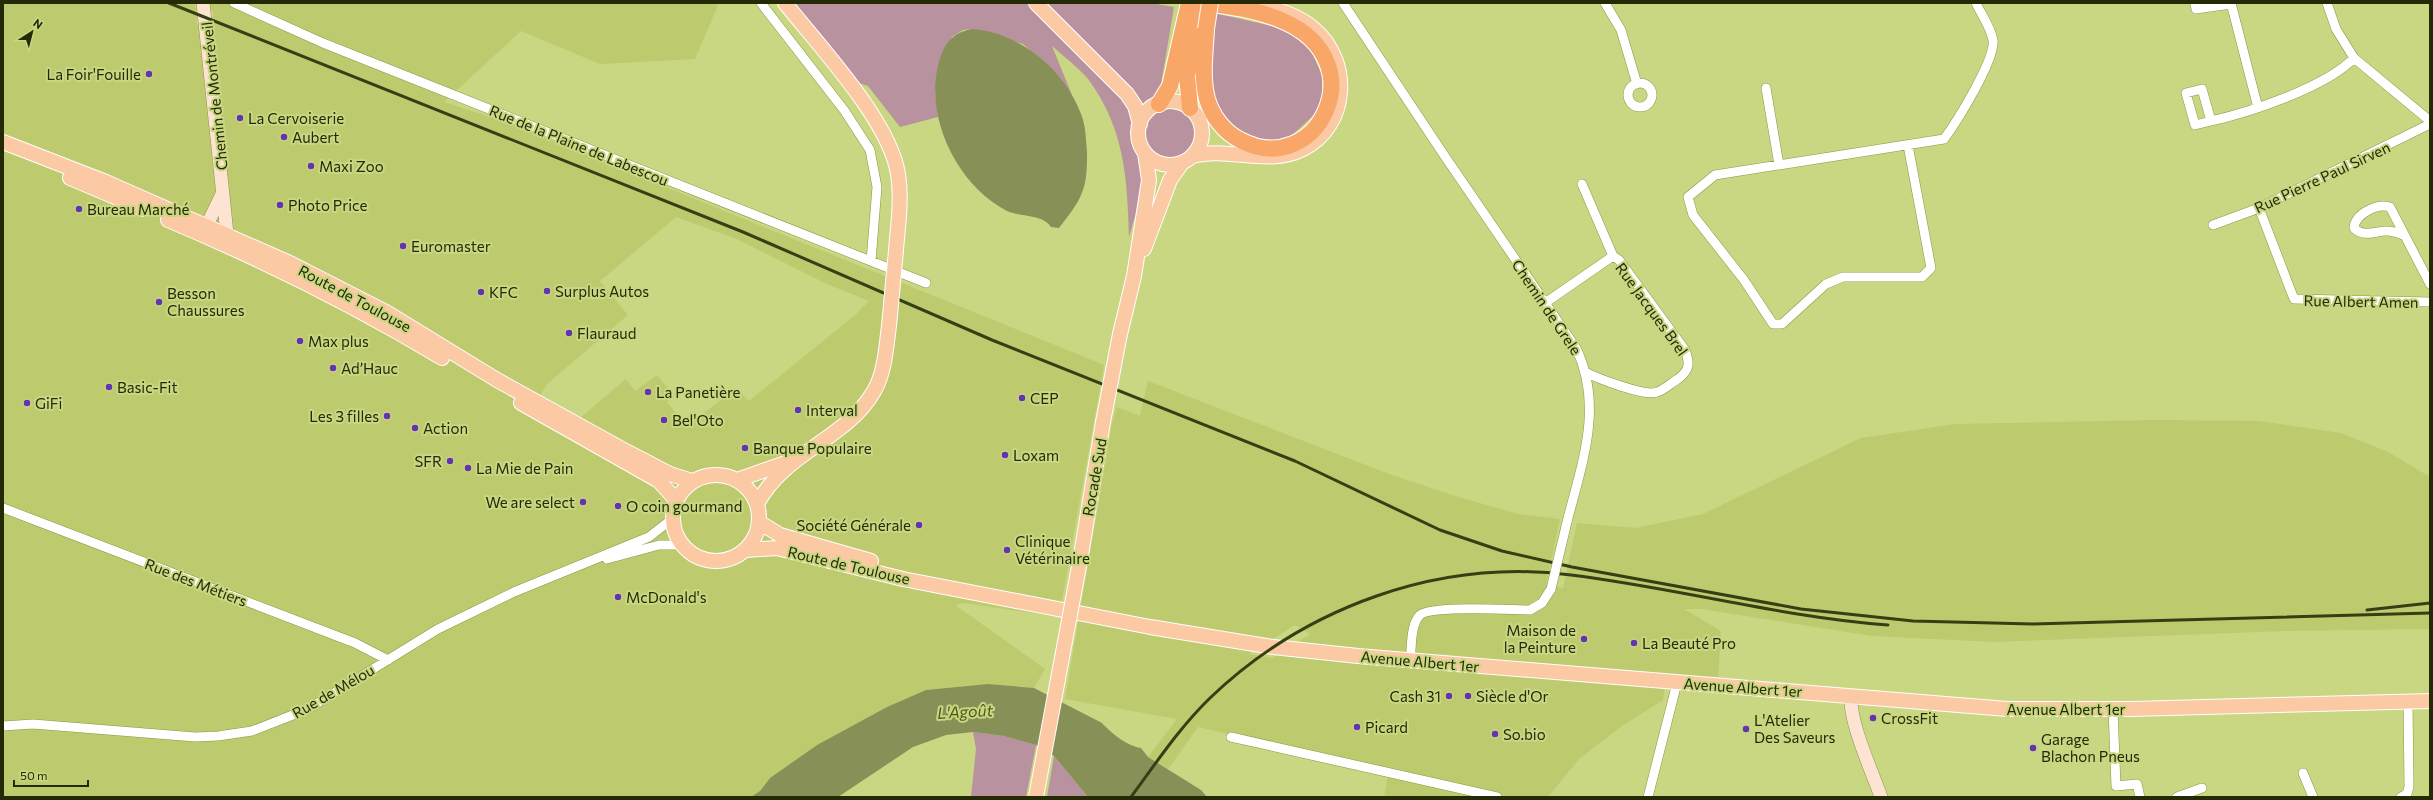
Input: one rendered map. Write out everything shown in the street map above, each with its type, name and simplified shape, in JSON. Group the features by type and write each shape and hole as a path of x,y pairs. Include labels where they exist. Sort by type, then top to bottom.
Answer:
{"highway":[{"path":"1189,3 1195,27 1207,100 1222,126 1234,137 1247,144 1263,148 1279,148 1301,139 1319,124 1326,111 1332,83 1324,55 1313,40 1284,21 1268,15 1206,3"},
{"path":"1190,108 1186,76 1200,3"},
{"path":"1159,104 1170,86 1195,27 1210,3"}],"main road":[{"name":"Chemin de Montréveil","path":"202,3 227,234"},
{"path":"757,504 767,486 794,460 850,420 874,391 885,360 899,212 898,174 887,142 873,114 786,3"},
{"path":"1036,3 1127,94 1135,106 1140,124 1140,144 1145,153 1158,163 1174,165 1208,153 1273,158 1303,149 1316,140 1328,126 1337,107 1340,71 1326,41 1301,19 1288,13 1249,3"},
{"path":"1140,124 1144,115 1159,104 1175,102 1190,108 1201,126 1202,137 1199,147 1187,160"},
{"name":"Route de Toulouse","path":"3,142 207,225 292,264 386,312 497,380 620,448 670,474 692,481"},
{"path":"3,152 184,226 295,277 353,306 659,481 676,500"},
{"name":"Rocade Sud","path":"1036,797 1080,561 1103,422 1120,334 1134,276 1149,180 1145,153"},
{"name":"Rocade Sud","path":"1134,276 1170,180 1187,160"},
{"name":"Chemin de Montréveil","path":"207,225 218,206 223,190"},
{"path":"737,480 794,460"},
{"path":"717,474 737,480 753,495 757,504 759,522 755,537 746,550 728,560 710,561 699,558 682,545 677,537 672,519 676,500 692,481 717,474"},
{"name":"Route de Toulouse","path":"759,522 780,535 828,547 951,587"},
{"name":"Route de Toulouse","path":"746,550 777,548 903,579 1083,613"},
{"name":"Avenue Albert 1er","path":"1083,613 1273,647 1410,660 1972,707 2113,709 2430,701"},
{"path":"1851,696 1850,704 1881,797"},
{"name":"Avenue Albert 1er","path":"2408,701 2430,697"}],"street":[{"name":"Rue de la Plaine de Labescou","path":"234,3 323,43 926,283"},
{"path":"761,3 844,110 870,150 877,187 871,260"},
{"name":"Chemin de Grele","path":"1343,3 1544,303 1576,348 1590,387 1590,415 1567,522 1551,589 1542,603 1530,610 1441,609 1426,612 1420,616 1416,622 1410,660"},
{"path":"1605,3 1621,30 1637,84"},
{"path":"1908,145 1931,268 1922,277 1843,277 1826,284 1782,324 1773,324 1744,280 1693,215 1688,197 1715,175 1944,139 1956,124 1990,58 1993,40 1976,3"},
{"path":"2195,3 2196,9 2231,4 2258,108"},
{"path":"2327,3 2336,29 2354,58 2430,122"},
{"path":"2211,121 2258,108 2332,76 2354,58"},
{"path":"1766,88 1779,165"},
{"name":"Rue Pierre Paul Sirven","path":"2213,226 2259,208 2430,122"},
{"name":"Rue Jacques Brel","path":"1582,184 1613,256 1619,260 1685,350 1690,362 1688,369 1660,391 1652,393 1616,385 1585,372"},
{"path":"2403,234 2388,231 2365,234 2358,233 2354,228 2354,222 2358,216 2383,206 2390,207 2430,284"},
{"name":"Rue Albert Amen","path":"2259,208 2294,299 2430,302"},
{"name":"Rue Jacques Brel","path":"1544,303 1613,256"},
{"name":"Rue des Métiers","path":"3,508 359,645 388,660"},
{"name":"Rue de Mélou","path":"3,726 33,724 195,737 235,734 252,731 308,709 438,629 514,592 654,535 672,519"},
{"name":"Rue de Mélou","path":"571,569 659,545 682,545"},
{"path":"1648,797 1677,682"},
{"path":"2401,797 2407,794 2409,787 2408,701"},
{"path":"2113,709 2116,786 2137,784 2140,797"},
{"path":"1231,737 1496,797"},
{"path":"2303,772 2313,797"},
{"path":"2177,797 2202,788"}],"shaded area":[{"path":"3,3 195,3 719,3 695,59 600,64 521,31 444,102 503,121 1104,365 1059,617 965,603 955,605 1045,669 1034,688 988,684 926,690 887,707 817,745 770,778 760,791 751,797 3,797","holes":["195,3 213,12 213,29 197,25","676,217 737,239 827,284 869,301 854,316 749,401 736,388 686,427 667,402 674,396 657,375 635,391 626,379 579,419 540,396 547,384 628,315 600,281"]},
{"path":"792,3 1027,3 1125,99 1133,123 1131,141 1142,166 1143,189 1129,237 1125,174 1117,135 1110,116 1088,79 1052,46 1072,95 1056,74 1023,44 972,29 963,30 952,37 935,91 938,117 900,127 868,86 853,81"},
{"path":"1045,3 1151,3 1174,7 1161,85 1158,94 1146,103 1140,103"},
{"path":"1214,13 1272,26 1294,35 1311,51 1322,75 1322,97 1315,114 1290,137 1278,142 1246,137 1230,125 1221,114 1211,86"},
{"path":"1165,109 1175,109 1188,116 1195,129 1195,139 1188,152 1175,159 1165,159 1156,155 1149,148 1145,139 1145,129 1149,120 1156,113"},
{"path":"1148,381 1389,474 1452,495 1518,514 1560,519 1546,584 1563,588 1577,523 1636,528 1703,514 1861,438 1956,424 2155,420 2258,421 2341,433 2388,452 2430,477 2430,629 2285,631 1995,642 1872,636 1702,609 1684,609 1721,631 1718,680 1666,675 1663,700 1622,726 1579,759 1548,797 1384,797 1389,770 1198,727 1168,769 1148,757 1177,719 1065,699 1112,424 1117,407 1140,416","holes":["1295,625 1310,634 1272,658 1249,654"]},
{"path":"973,732 1004,736 1036,745 1026,797 971,797 976,749"},
{"path":"1054,756 1088,797 1047,797"}],"water":[{"path":"972,29 1007,37 1038,56 1064,83 1074,98 1081,114 1085,128 1087,153 1086,180 1079,199 1059,228 1051,227 1043,220 1037,218 1007,211 989,200 960,168 949,149 941,129 936,108 935,86 938,66 942,52 949,41 953,37"},
{"name":"L'Agoût","path":"988,684 1034,688 1102,723 1110,731 1130,745 1141,748 1148,757 1201,790 1207,797 1088,797 1054,756 1036,745 1004,736 973,732 946,735 913,747 838,797 751,797 760,791 770,778 817,745 887,707 926,690"}],"railway":[{"path":"169,3 743,232 992,340 1295,461 1440,530 1502,551 1572,567 1801,609 1913,621 2033,624 2430,613"},
{"path":"1131,797 1199,709 1247,666 1288,638 1331,615 1377,596 1424,582 1472,574 1521,572 1571,575 1650,587 1808,616 1888,625"},
{"path":"2367,610 2430,603"}],"place":[{"name":"La Foir'Fouille","path":"149,74"},
{"name":"La Cervoiserie","path":"240,118"},
{"name":"Aubert","path":"284,137"},
{"name":"Maxi Zoo","path":"311,166"},
{"name":"Photo Price","path":"280,205"},
{"name":"Bureau Marché","path":"79,209"},
{"name":"Euromaster","path":"403,246"},
{"name":"Surplus Autos","path":"547,291"},
{"name":"KFC","path":"481,292"},
{"name":"Besson Chaussures","path":"159,302"},
{"name":"Flauraud","path":"569,333"},
{"name":"Max plus","path":"300,341"},
{"name":"Ad’Hauc","path":"333,368"},
{"name":"Basic-Fit","path":"109,387"},
{"name":"La Panetière","path":"648,392"},
{"name":"CEP","path":"1022,398"},
{"name":"GiFi","path":"27,403"},
{"name":"Interval","path":"798,410"},
{"name":"Les 3 filles","path":"387,416"},
{"name":"Bel'Oto","path":"664,420"},
{"name":"Action","path":"415,428"},
{"name":"Banque Populaire","path":"745,448"},
{"name":"Loxam","path":"1005,455"},
{"name":"SFR","path":"450,461"},
{"name":"La Mie de Pain","path":"468,468"},
{"name":"We are select","path":"583,502"},
{"name":"O coin gourmand","path":"618,506"},
{"name":"Société Générale","path":"919,525"},
{"name":"Clinique Vétérinaire","path":"1007,550"},
{"name":"McDonald's","path":"618,597"},
{"name":"Maison de la Peinture","path":"1584,639"},
{"name":"La Beauté Pro","path":"1634,643"},
{"name":"Cash 31","path":"1449,696"},
{"name":"Siècle d'Or","path":"1468,696"},
{"name":"CrossFit","path":"1873,718"},
{"name":"Picard","path":"1357,727"},
{"name":"L'Atelier Des Saveurs","path":"1746,729"},
{"name":"So.bio","path":"1495,734"},
{"name":"Garage Blachon Pneus","path":"2033,748"}]}
